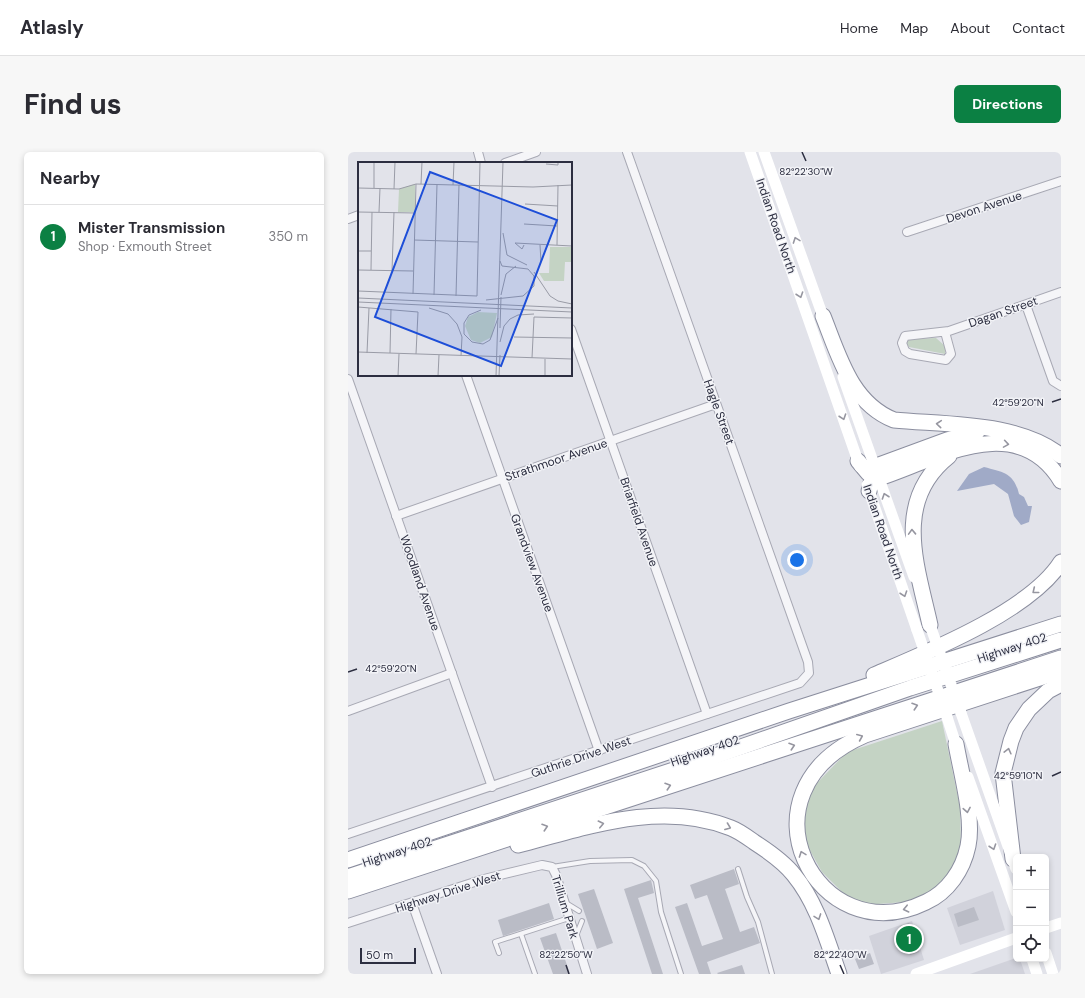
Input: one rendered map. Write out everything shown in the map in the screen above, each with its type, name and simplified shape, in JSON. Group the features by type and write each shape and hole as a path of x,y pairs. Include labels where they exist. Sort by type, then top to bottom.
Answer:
{"highway":[{"path":"823,316 845,372 866,403 881,415 894,420 992,429 1016,433 1030,438 1061,456"},
{"path":"869,491 876,474 891,460 947,440 992,429"},
{"path":"876,474 968,446 992,442 1018,446 1041,458 1054,470 1061,481"},
{"path":"923,627 912,538 914,512 920,492 934,470 948,456 968,446"},
{"path":"858,461 876,474"},
{"path":"789,711 908,660 975,627 1014,605 1038,589 1053,574 1061,562"},
{"path":"348,860 789,711 1061,624"},
{"name":"Highway 402","path":"348,868 695,754 908,681 1061,632"},
{"path":"348,877 698,762 910,688 1061,640"},
{"name":"Highway 402","path":"348,891 1061,658"},
{"path":"956,744 969,820 969,834 968,846 961,866 948,886 935,897 918,906 889,912 864,910 853,906 841,901 822,886 813,876 802,854 797,823 803,791 810,777 827,757 845,744 865,735 1061,671"},
{"path":"1013,856 1002,774 1011,741 1016,728 1029,710 1048,691 1061,684"},
{"path":"348,896 498,850 601,824 648,816 671,815 700,818 733,828 765,849 794,874 815,908 839,974"}],"main road":[{"name":"Indian Road North","path":"750,152 869,491 923,627 962,713 1013,861"},
{"name":"Indian Road North","path":"764,152 823,316 876,474 923,627 946,717 1013,904"},
{"path":"1049,927 1061,923"},
{"path":"916,974 1013,939"},
{"path":"1033,962 1037,974"},
{"path":"1049,962 1053,974"}],"street":[{"path":"478,152 482,162"},
{"path":"510,162 536,152"},
{"name":"Hagle Street","path":"627,152 808,662 809,673"},
{"name":"Devon Avenue","path":"908,232 1061,181"},
{"path":"348,218 358,215"},
{"name":"Dagan Street","path":"945,332 951,354 946,360 910,354 903,347 902,342 905,336 945,332 1061,292"},
{"path":"1026,305 1054,380 1061,386"},
{"name":"Briarfield Avenue","path":"572,332 707,714"},
{"name":"Grandview Avenue","path":"466,376 599,751"},
{"name":"Woodland Avenue","path":"348,382 492,787"},
{"name":"Strathmoor Avenue","path":"396,516 716,404"},
{"path":"348,711 452,673"},
{"name":"Guthrie Drive West","path":"348,834 800,683 809,673"},
{"name":"Trillium Park","path":"550,866 564,902 587,974"},
{"name":"Highway Drive West","path":"348,923 507,873 550,866"},
{"path":"412,903 437,974"}],"lane":[{"path":"550,866 590,861 632,860 644,866 656,881 662,912 681,974"},
{"path":"738,869 747,897 758,922 772,974"},
{"path":"564,902 579,911"},
{"path":"499,953 496,942 569,918"},
{"path":"575,938 582,921"},
{"path":"521,934 535,974"}],"shaded area":[{"path":"993,891 1005,930 960,945 947,908"},
{"path":"912,921 924,960 881,974 869,936"},
{"path":"1013,959 1013,962 1021,962 1025,974 970,974"}],"green space":[{"path":"936,338 945,346 945,354 909,347 906,342 910,339"},
{"path":"942,721 960,807 961,847 947,879 917,901 865,905 844,894 822,872 808,847 801,818 809,794 818,782 847,752"}],"water":[{"path":"984,467 1007,474 1011,478 1017,487 1019,494 1024,497 1028,506 1032,506 1029,522 1021,525 1014,516 1008,494 994,484 957,491 969,474"}],"building":[{"path":"734,869 739,884 725,889 740,932 754,927 760,943 707,962 711,974 699,974 675,907 687,903 702,946 723,939 707,895 695,899 690,885"},
{"path":"651,880 654,893 638,898 663,974 652,974 624,889"},
{"path":"594,889 613,943 597,949 578,894"},
{"path":"549,903 554,919 503,936 498,920"},
{"path":"974,907 979,920 958,927 954,914"},
{"path":"909,923 919,952 910,955 900,926"},
{"path":"556,933 570,974 553,974 540,938"},
{"path":"870,953 874,964 859,969 855,959"},
{"path":"742,965 745,974 717,973"}],"place":[{"name":"Mister Transmission","path":"909,939"}]}
